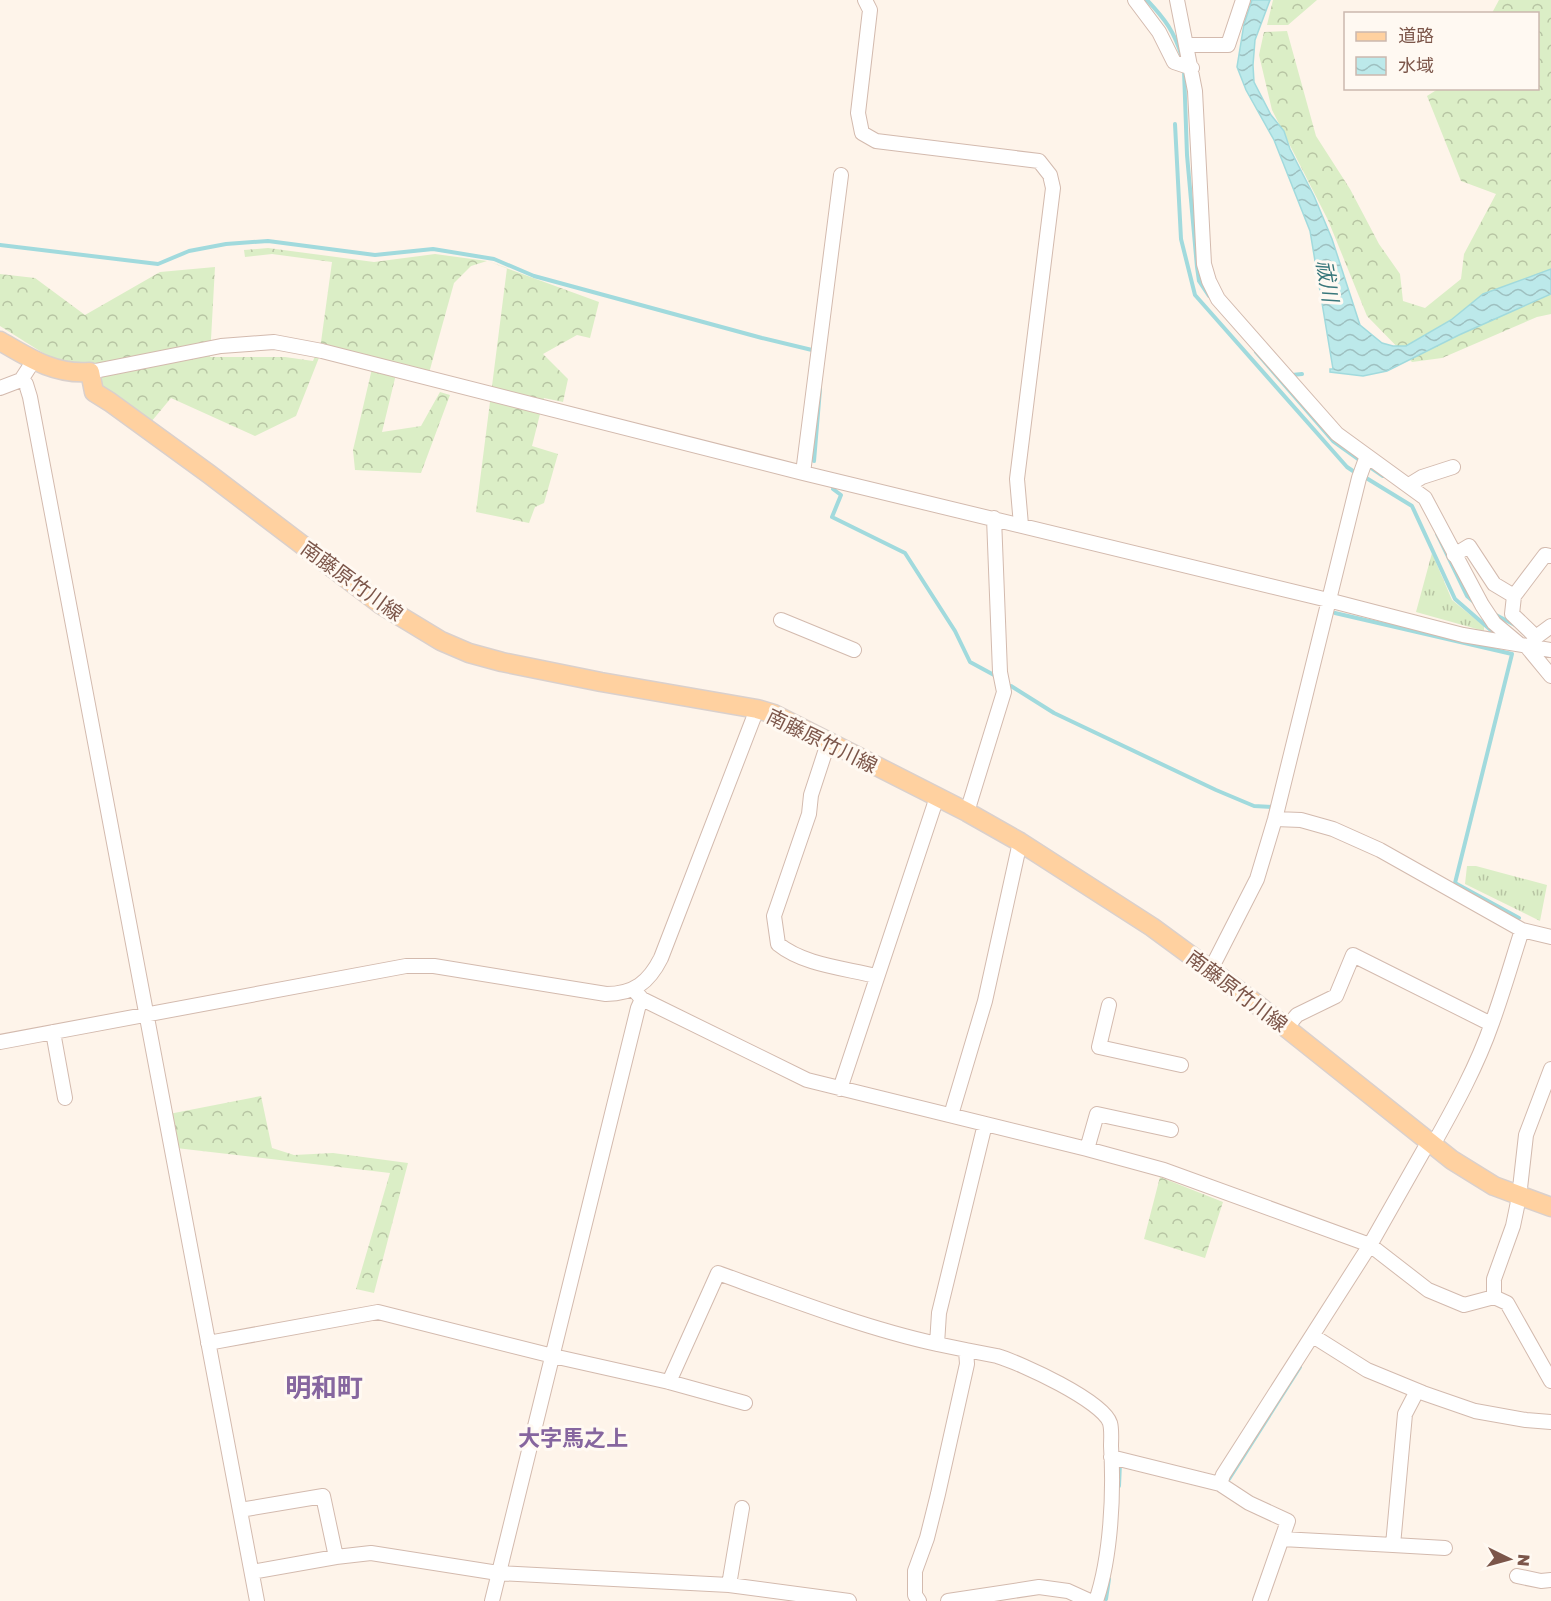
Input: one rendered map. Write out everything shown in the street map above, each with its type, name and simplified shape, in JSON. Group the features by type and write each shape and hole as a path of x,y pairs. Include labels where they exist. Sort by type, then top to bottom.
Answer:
{"main road":[{"path":"0,341 57,370 77,374 90,372"},
{"name":"南藤原竹川線","path":"90,372 94,392 209,474 380,604 441,641 469,652 513,664 774,714 967,812 1020,842 1152,927 1286,1028 1452,1160 1494,1186 1551,1208"}],"street":[{"path":"865,0 870,10 858,113 862,133 876,141 1040,160 1050,175 1053,188 1017,479 1021,525"},
{"path":"1177,0 1196,91 1204,264 1218,299 1337,435 1366,459 1420,492 1430,505 1454,555 1491,618 1529,644"},
{"path":"1186,45 1228,45 1243,0"},
{"path":"1139,1 1160,32 1174,62 1192,68"},
{"path":"803,473 841,175"},
{"path":"90,372 221,346 274,342 322,351 803,473 994,518 1463,635 1529,644 1551,650"},
{"path":"0,388 21,380 34,360"},
{"path":"21,380 26,384 30,397 257,1601"},
{"path":"1210,971 1257,879 1275,819 1328,600 1359,478 1366,459"},
{"path":"1409,485 1422,477 1453,467"},
{"path":"967,812 1004,692 1000,672 994,518"},
{"path":"1454,555 1469,546 1494,584 1514,596"},
{"path":"1551,556 1545,555 1514,596 1512,614 1551,676"},
{"path":"781,620 854,650"},
{"path":"1529,644 1551,626"},
{"path":"492,1601 638,1008 638,995 661,958 757,709"},
{"path":"828,743 811,795 809,814 774,916 778,944 787,951 812,960 876,976"},
{"path":"840,1089 937,797"},
{"path":"1275,819 1301,820 1333,829 1380,850 1522,930 1551,937"},
{"path":"951,1115 986,1001 1020,842"},
{"path":"1222,1480 1316,1338 1431,1143 1455,1107 1491,1024 1522,930"},
{"path":"1286,1028 1297,1015 1336,996 1353,955 1491,1024"},
{"path":"0,1042 406,966 420,965 466,970 606,994 638,995 807,1080 1164,1170 1370,1245 1428,1290 1464,1305 1494,1297 1507,1303 1551,1381"},
{"path":"1109,1005 1099,1047 1181,1065"},
{"path":"53,1032 65,1098"},
{"path":"1494,1297 1494,1279 1513,1226 1520,1197 1526,1135 1551,1070"},
{"path":"1087,1149 1097,1114 1171,1130"},
{"path":"937,1344 939,1313 984,1124"},
{"path":"669,1382 718,1273 777,1295 910,1338 998,1357 1033,1371 1079,1394 1101,1410 1110,1423 1110,1513 1103,1580 1096,1601"},
{"path":"208,1343 378,1312 553,1356 669,1382 745,1403"},
{"path":"1316,1338 1366,1370 1475,1411 1551,1422"},
{"path":"918,1601 915,1595 915,1571 927,1538 938,1494 967,1364 966,1350"},
{"path":"1393,1545 1405,1414 1417,1390"},
{"path":"1111,1457 1222,1480 1249,1503 1288,1521 1260,1601"},
{"path":"240,1510 323,1496 336,1557"},
{"path":"729,1586 742,1508"},
{"path":"1282,1539 1445,1548"},
{"path":"252,1572 371,1553 498,1573 729,1586 849,1601"},
{"path":"1517,1576 1541,1581 1551,1580"},
{"path":"948,1601 1039,1587 1068,1591 1090,1601"}],"green space":[{"path":"1273,0 1317,0 1288,25 1267,25"},
{"path":"1499,0 1551,0 1551,314 1537,317 1442,358 1412,362 1367,316 1328,220 1272,110 1259,55 1264,32 1287,31 1316,136 1350,189 1379,244 1400,274 1403,301 1425,308 1461,279 1464,254 1496,194 1461,181 1427,96 1436,90 1539,90 1539,12 1493,12"},
{"path":"268,248 374,262 435,254 487,261 471,266 454,283 429,373 398,366 382,432 421,426 440,392 450,395 421,473 355,470 353,450 374,360 324,345 296,416 255,436 171,398 151,422 99,385 83,367 51,358 0,326 0,274 35,278 85,315 160,272 215,267 210,357 285,357 313,361 321,342 332,262 272,254 245,257 244,250"},
{"path":"507,268 599,302 590,338 577,335 543,354 568,379 563,402 544,398 532,446 558,454 544,503 535,507 529,523 476,512"},
{"path":"1432,553 1452,600 1484,626 1484,631 1416,612"},
{"path":"1467,866 1476,866 1547,885 1540,921 1465,884"},
{"path":"261,1096 272,1148 294,1155 333,1153 408,1163 374,1293 356,1289 390,1173 176,1148 169,1114"},
{"path":"1160,1177 1223,1202 1205,1258 1144,1239"}],"water":[{"name":"祓川","path":"1252,0 1270,0 1255,40 1254,82 1271,115 1284,131 1290,149 1314,196 1332,239 1360,325 1382,343 1406,346 1451,320 1483,294 1551,269 1551,294 1459,335 1387,371 1363,376 1330,372 1330,369 1333,369 1310,231 1274,140 1246,90 1237,67 1244,24"}],"waterway":[{"path":"1147,0 1168,26 1182,57"},
{"path":"1184,70 1187,155 1197,267 1199,281 1209,296"},
{"path":"1175,124 1181,239 1195,295 1347,467 1356,473"},
{"path":"0,245 158,264 189,251 226,244 268,241 375,255 433,249 494,259 534,276 812,350"},
{"path":"1256,352 1333,441 1361,461"},
{"path":"1292,375 1302,374"},
{"path":"814,461 820,389"},
{"path":"1367,465 1383,476"},
{"path":"1363,476 1412,506 1455,599 1493,632"},
{"path":"833,489 841,495 832,517 905,553 955,631 970,662 994,675"},
{"path":"1437,534 1467,596 1475,603"},
{"path":"1335,613 1512,654 1455,883 1519,918"},
{"path":"1492,613 1515,625"},
{"path":"1011,686 1054,713 1216,790 1254,806 1272,806"},
{"path":"1226,1478 1229,1479 1300,1367"},
{"path":"1119,1486 1120,1463"},
{"path":"1106,1599 1109,1579"}],"district":[{"name":"明和町","path":"324,1388"},
{"name":"大字馬之上","path":"573,1438"}]}
